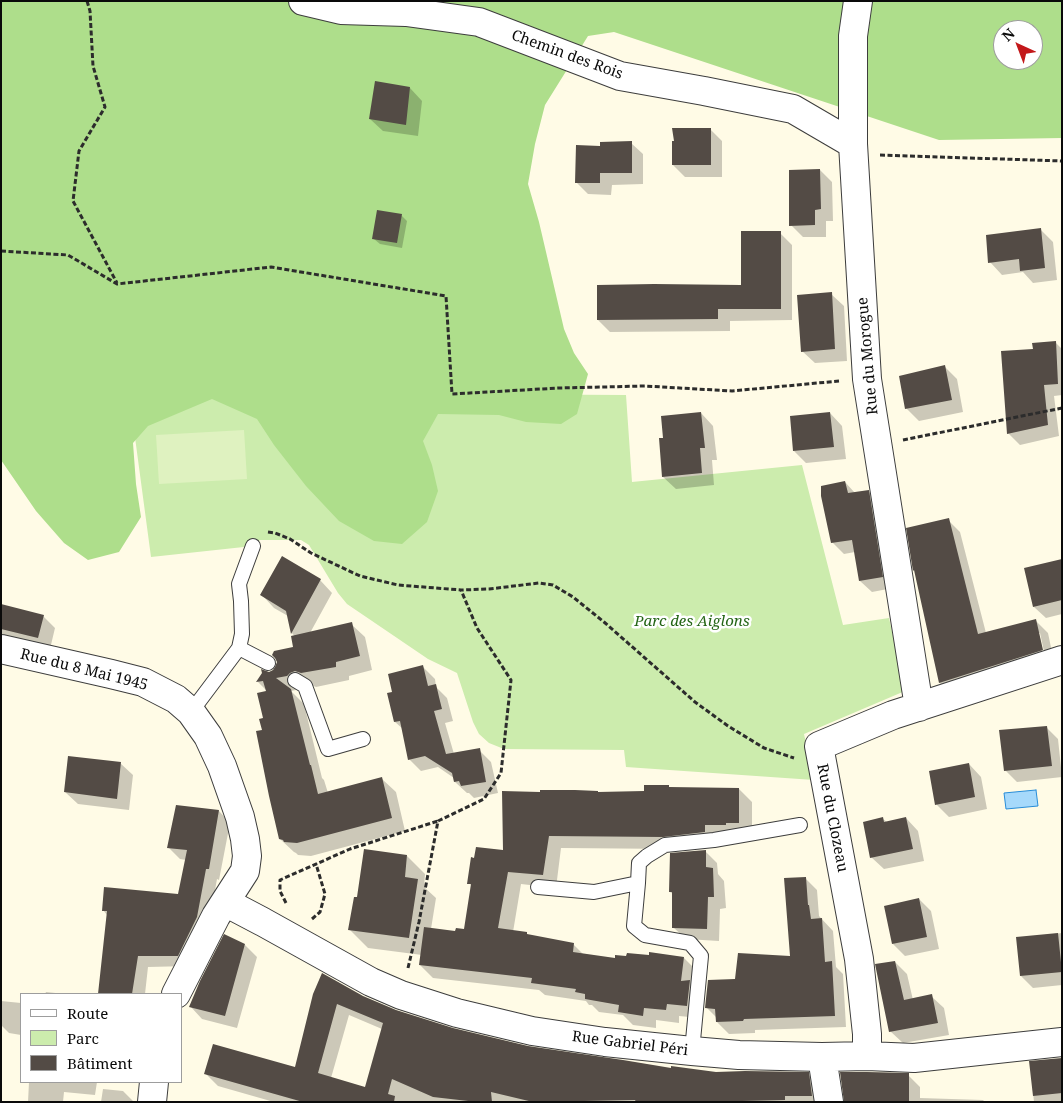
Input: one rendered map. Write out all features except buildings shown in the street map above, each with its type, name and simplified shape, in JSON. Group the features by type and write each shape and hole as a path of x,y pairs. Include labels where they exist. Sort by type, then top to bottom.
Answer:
{"street":[{"name":"Chemin des Rois","path":"303,1 341,10 406,12 479,22 620,76 793,109 853,144"},
{"name":"Rue du Morogue","path":"858,1 853,36 853,144 867,379 919,707"},
{"name":"Rue du 8 Mai 1945","path":"1,649 143,682 176,699 191,712 208,736 222,766 240,817 247,856 245,871 216,916 177,993"},
{"name":"Rue du Clozeau","path":"867,1056 867,1034 859,959 819,746 893,715 1062,660"},
{"name":"Rue Gabriel Péri","path":"225,902 371,982 402,995 457,1013 532,1031 605,1042 692,1051 822,1058 867,1056 914,1058 1062,1042"},
{"path":"822,1058 829,1102"},
{"path":"152,1102 154,1083"}],"lane":[{"path":"191,712 239,648 242,626 239,584 253,546"},
{"path":"239,648 268,663"},
{"path":"295,680 305,686 328,749 363,739"},
{"path":"692,1051 700,956 690,943 645,935 634,926 639,863 665,845 714,840 800,825"},
{"path":"538,887 594,892 638,883"}],"path":[{"path":"87,1 90,11 93,66 104,107 79,151 73,202 117,284"},
{"path":"853,144 880,155 1062,161"},
{"path":"1,251 68,256 117,284 271,267 446,296 452,394 559,388 646,386 732,391 867,379"},
{"path":"878,445 1062,408"},
{"path":"253,546 262,531 274,532 290,539 311,553 360,576 398,585 461,590 489,589 539,583 553,584 573,597 604,622 695,702 728,726 764,748 797,759 821,760"},
{"path":"287,904 280,891 280,880 350,849 438,821 484,799 501,774 512,680 477,628 461,590"},
{"path":"402,995 419,922 438,821"},
{"path":"311,919 320,912 325,894 316,864"}],"green space":[{"path":"1,1 1062,1 1062,138 939,140 614,32 588,36 545,105 535,144 528,184 539,222 564,329 574,353 588,374 577,414 561,424 526,422 499,415 438,414 423,441 432,465 438,491 427,522 402,544 374,541 339,521 306,486 274,445 257,419 212,399 148,426 133,443 141,517 119,552 88,560 64,543 36,511 1,460"},
{"name":"Parc des Aiglons","path":"284,393 626,395 632,482 802,465 843,625 889,618 905,691 804,734 814,780 626,767 624,750 504,749 489,743 479,734 473,722 457,673 428,659 347,604 338,593 309,545 301,540 260,540 253,546 151,557 130,400"},
{"path":"244,430 247,479 159,484 156,435"}],"water":[{"path":"1036,790 1038,806 1006,809 1004,793"}]}
